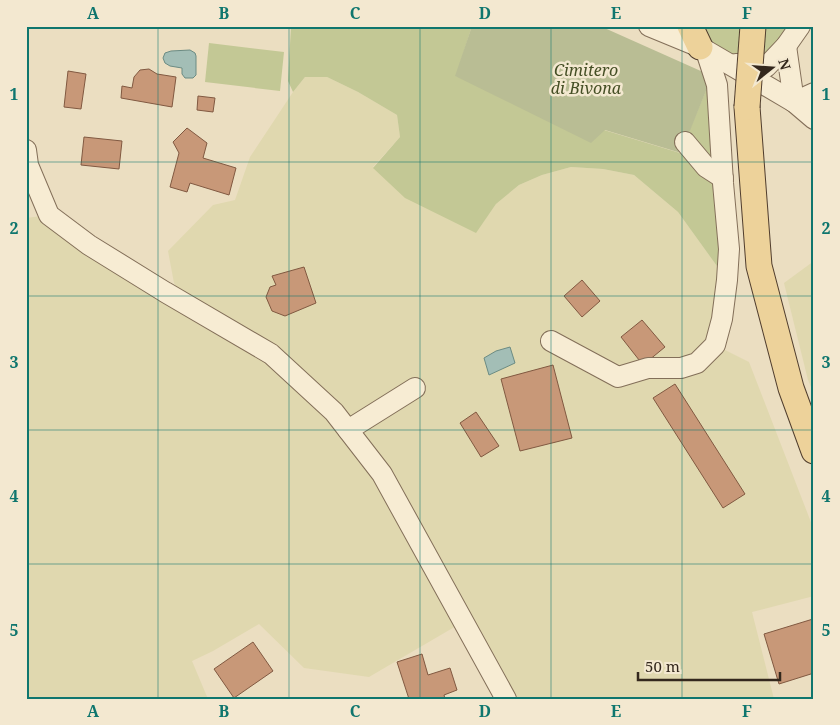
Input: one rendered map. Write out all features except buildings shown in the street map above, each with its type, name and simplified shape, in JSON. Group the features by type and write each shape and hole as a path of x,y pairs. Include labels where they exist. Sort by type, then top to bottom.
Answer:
{"main road":[{"path":"753,26 748,107 760,266 791,388 814,451"}],"street":[{"path":"649,26 699,41 728,64 794,102 814,119"},
{"path":"728,64 766,67 786,46 800,26"},
{"path":"551,341 618,377 648,368 682,368 697,363 715,346 723,310 729,249 716,85 699,41"},
{"path":"786,46 794,102"},
{"path":"794,102 814,93"},
{"path":"685,142 706,167 723,178"},
{"path":"26,150 28,165 49,215 88,245 271,354 334,412 382,474 506,699"},
{"path":"348,430 415,388"}],"shaded area":[{"path":"305,77 327,77 358,92 397,115 400,137 373,167 476,232 496,204 519,185 542,175 571,167 603,169 634,175 678,212 727,280 715,345 749,362 814,530 814,596 752,612 774,699 506,699 463,622 369,677 304,668 259,624 192,661 208,699 26,699 26,218 49,215 186,304 174,283 168,251 213,205 235,200 250,157"},
{"path":"814,261 814,394 808,380 784,283"}],"green space":[{"path":"291,26 472,26 456,76 604,130 680,153 712,76 727,280 678,212 634,175 603,169 571,167 542,175 519,185 496,204 476,233 405,198 373,168 400,137 397,115 358,92 327,77 305,77 293,92 288,81"},
{"name":"Cimitero di Bivona","path":"472,26 600,26 712,76 681,153 605,130 591,143 455,76"},
{"path":"690,26 800,26 766,67 729,64"},
{"path":"209,43 284,52 280,91 205,82"}],"water":[{"path":"190,50 196,56 196,75 193,78 185,78 182,74 182,68 170,66 165,63 163,58 165,53 171,51"},
{"path":"510,347 515,363 489,375 484,358 496,351"}]}
